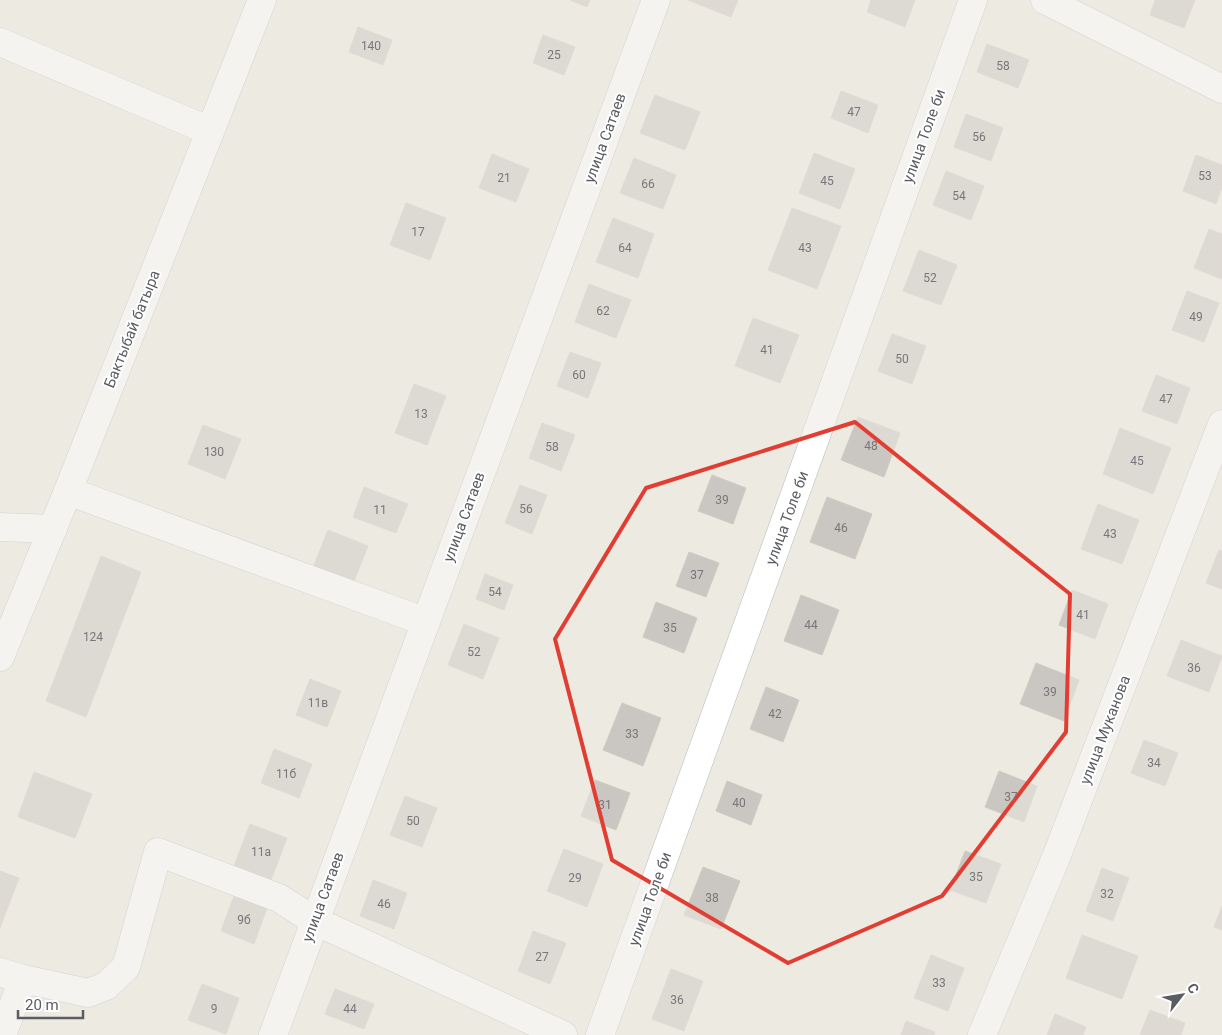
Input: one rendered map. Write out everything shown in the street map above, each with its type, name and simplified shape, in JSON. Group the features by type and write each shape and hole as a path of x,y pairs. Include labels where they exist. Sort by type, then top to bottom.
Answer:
{"street":[{"name":"Бактыбай батыра","path":"0,657 68,491 262,0"},
{"name":"улица Сатаев","path":"273,1035 656,0"},
{"name":"улица Толе би","path":"600,1035 973,0"},
{"path":"1045,0 1222,89"},
{"path":"0,42 210,131"},
{"name":"улица Муканова","path":"982,1035 1057,855 1222,424"},
{"path":"68,491 426,622"},
{"path":"0,527 53,528"},
{"path":"2,1035 11,976 88,993 106,986 126,967 158,852 280,898 315,921 563,1035"}],"highlighted area":[{"path":"855,422 1070,594 1066,732 942,896 788,963 612,860 555,639 646,488"}],"building":[{"path":"570,0 590,0 587,7"},
{"path":"688,0 738,0 731,17"},
{"path":"871,0 915,0 905,27 867,12"},
{"path":"1155,0 1195,0 1184,28 1150,15"},
{"path":"358,27 392,40 383,65 349,52"},
{"path":"543,35 575,47 564,75 533,63"},
{"path":"987,44 1029,60 1018,88 977,72"},
{"path":"841,91 878,105 868,133 831,118"},
{"path":"655,95 700,112 685,150 640,133"},
{"path":"966,114 1003,128 991,161 954,147"},
{"path":"814,153 855,169 840,209 799,193"},
{"path":"492,154 529,169 516,202 479,188"},
{"path":"1196,155 1222,165 1222,187 1216,204 1183,191"},
{"path":"634,158 676,175 663,209 620,193"},
{"path":"946,171 984,186 971,220 933,205"},
{"path":"406,203 446,218 430,260 390,245"},
{"path":"792,208 841,226 817,289 768,270"},
{"path":"613,218 654,234 638,278 596,262"},
{"path":"1209,229 1222,234 1222,279 1194,268"},
{"path":"919,250 957,265 941,305 903,291"},
{"path":"589,284 631,300 616,338 575,322"},
{"path":"1187,291 1219,303 1204,342 1172,330"},
{"path":"753,318 799,335 780,383 735,366"},
{"path":"892,334 926,346 912,384 878,371"},
{"path":"570,352 601,363 588,398 557,386"},
{"path":"1156,375 1190,388 1177,424 1142,411"},
{"path":"414,384 446,396 427,445 395,433"},
{"path":"858,417 900,433 884,477 841,460"},
{"path":"542,423 575,435 561,471 529,458"},
{"path":"203,425 241,439 225,479 188,464"},
{"path":"1120,428 1171,448 1153,494 1103,474"},
{"path":"712,475 746,488 733,524 698,511"},
{"path":"520,485 547,495 532,534 505,523"},
{"path":"364,487 408,504 396,533 353,517"},
{"path":"827,497 872,514 855,559 810,542"},
{"path":"1098,504 1139,520 1122,564 1081,549"},
{"path":"328,530 368,546 352,586 312,570"},
{"path":"1219,550 1222,551 1222,589 1206,583"},
{"path":"689,552 719,563 706,597 676,586"},
{"path":"101,556 141,572 86,717 46,701"},
{"path":"485,574 513,585 504,610 476,599"},
{"path":"1072,590 1108,604 1095,639 1059,625"},
{"path":"801,595 839,610 822,655 784,641"},
{"path":"656,602 697,618 684,653 643,637"},
{"path":"464,624 499,638 483,679 448,665"},
{"path":"1181,640 1222,656 1209,692 1167,676"},
{"path":"1036,663 1079,680 1064,721 1020,704"},
{"path":"310,679 341,691 327,727 296,715"},
{"path":"766,687 799,700 783,742 750,729"},
{"path":"622,703 661,718 643,766 603,750"},
{"path":"1144,740 1178,753 1165,786 1131,773"},
{"path":"274,749 312,764 299,798 261,783"},
{"path":"999,771 1037,786 1024,822 985,807"},
{"path":"34,772 92,794 75,838 18,817"},
{"path":"595,780 630,793 616,830 581,816"},
{"path":"727,781 762,795 751,825 716,811"},
{"path":"405,796 437,808 422,847 390,835"},
{"path":"250,824 287,838 271,880 234,866"},
{"path":"564,849 603,864 587,907 547,891"},
{"path":"965,851 1001,864 986,903 950,890"},
{"path":"703,867 740,881 721,929 684,915"},
{"path":"1102,868 1129,878 1113,921 1086,911"},
{"path":"0,871 19,878 0,928"},
{"path":"373,880 407,893 394,929 360,916"},
{"path":"234,896 267,908 254,944 221,931"},
{"path":"1222,906 1222,930 1214,927"},
{"path":"533,931 566,943 550,984 518,971"},
{"path":"1082,935 1138,956 1122,999 1066,978"},
{"path":"931,955 964,968 948,1011 914,998"},
{"path":"671,969 703,981 684,1031 652,1019"},
{"path":"202,984 239,998 226,1034 188,1020"},
{"path":"335,989 374,1004 364,1029 325,1014"},
{"path":"1150,1010 1185,1023 1181,1035 1140,1035"},
{"path":"1055,1014 1086,1027 1083,1035 1047,1035"},
{"path":"906,1021 935,1032 934,1035 901,1035"}]}
